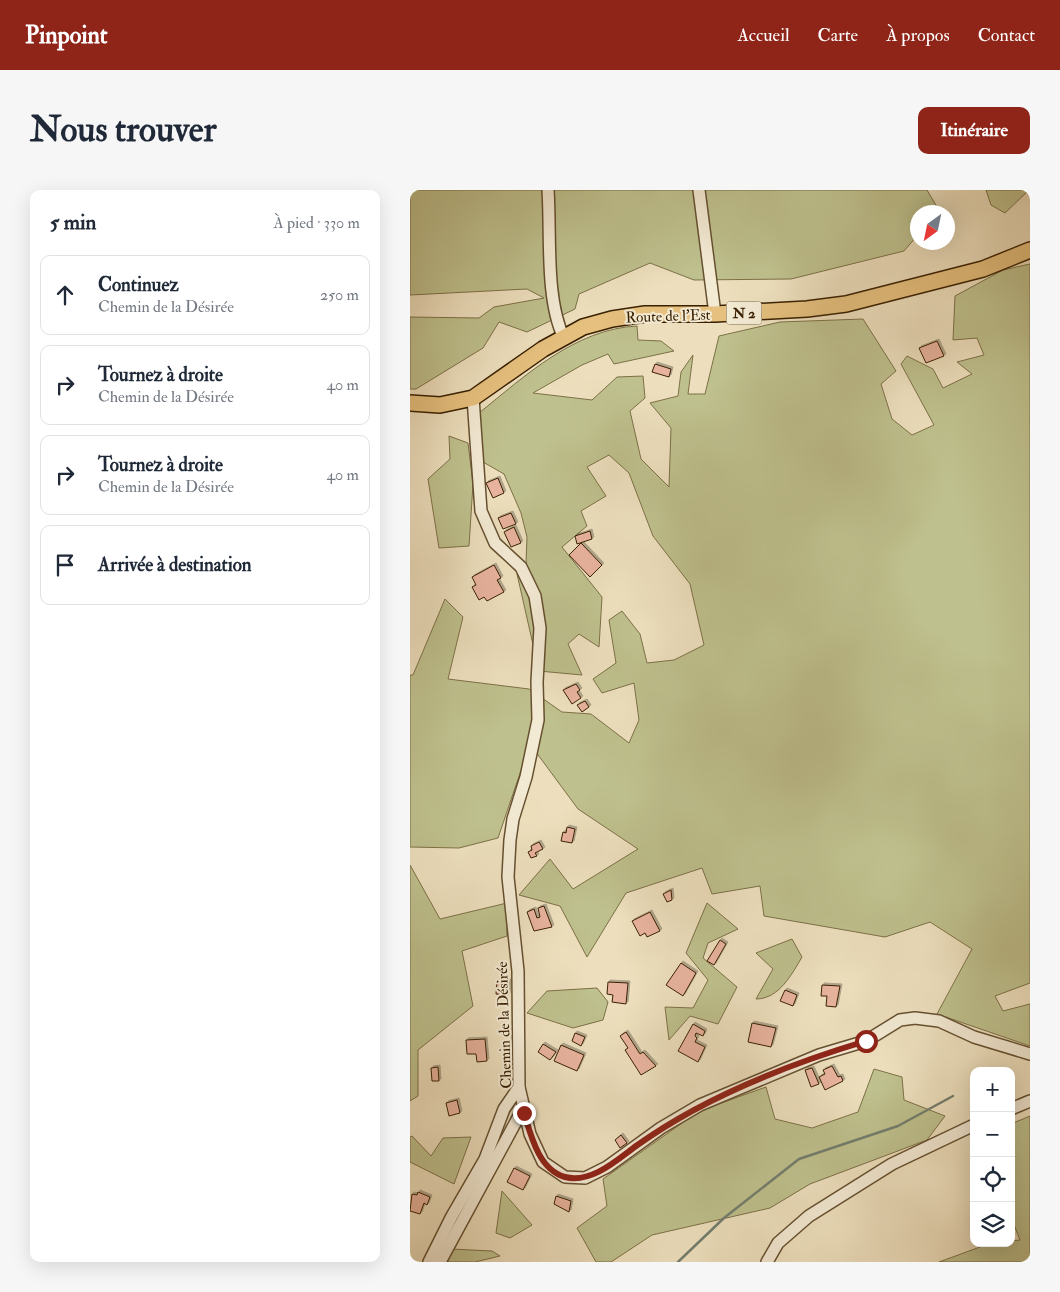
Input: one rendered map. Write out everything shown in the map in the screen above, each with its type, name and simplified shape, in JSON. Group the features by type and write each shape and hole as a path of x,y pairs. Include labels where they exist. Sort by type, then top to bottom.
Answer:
{"main road":[{"name":"Route de l'Est","path":"410,403 440,405 473,398 543,349 583,328 612,319 645,314 715,314 806,309 846,304 983,269 1030,250"}],"street":[{"path":"548,190 552,285 556,318 564,338"},
{"path":"699,190 715,314"},
{"name":"Chemin de la Désirée","path":"473,398 481,511 495,543 521,567 535,596 540,628 537,682 538,720 526,777 513,819 508,877 518,971 520,1086 524,1113 530,1134 544,1162 565,1177 584,1178 607,1167 660,1128 700,1106 819,1055 866,1041 900,1020 915,1018 939,1021 974,1037 1030,1054"},
{"path":"429,1262 452,1216 485,1159 504,1109 520,1086"},
{"path":"1015,1107 1030,1100"},
{"path":"440,1262 519,1116 524,1113"},
{"path":"767,1262 778,1244 809,1216 892,1164 970,1127"}],"green space":[{"path":"410,190 927,190 936,205 910,205 910,244 904,251 791,279 694,280 650,263 579,294 575,309 527,332 499,322 483,348 416,389 410,389 410,317 479,318 494,307 544,298 527,289 410,295"},
{"path":"986,190 1029,190 1005,213 991,205"},
{"path":"1030,264 1030,983 995,996 1003,1011 1030,1004 1030,1046 937,1014 972,949 930,922 885,937 764,916 760,886 712,894 702,868 626,893 587,957 560,906 519,895 550,859 573,889 638,849 578,809 530,744 498,838 459,848 410,847 410,675 413,675 445,599 463,617 448,679 529,689 562,712 591,714 629,743 639,720 634,683 602,693 593,679 616,663 609,620 622,611 640,634 647,663 674,660 704,645 690,584 653,536 629,473 609,455 587,467 606,496 581,511 587,526 562,547 602,597 599,647 579,634 568,644 582,675 539,671 517,574 526,564 527,537 521,513 504,474 483,462 479,413 533,370 572,345 614,329 637,326 638,340 661,341 674,351 614,364 608,354 582,365 533,393 592,400 617,377 643,376 645,398 630,411 641,459 669,487 671,428 650,403 678,396 681,372 693,355 688,394 705,394 719,336 780,322 863,319 896,371 881,384 892,419 912,435 934,425 901,364 907,356 933,369 943,388 972,374 957,362 984,355 977,338 953,340 955,296 1003,270"},
{"path":"449,436 468,443 473,484 469,546 439,548 428,479 450,459"},
{"path":"410,865 440,919 507,903 507,936 462,951 473,1006 418,1050 418,1096 410,1101"},
{"path":"707,903 738,929 708,943 703,958 737,987 718,1024 690,1016 669,1040 665,1007 693,1008 708,980 686,953"},
{"path":"792,939 802,957 798,964 778,990 764,998 756,999 773,969 756,953"},
{"path":"597,988 608,1002 603,1020 573,1028 527,1013 547,991"},
{"path":"874,1069 902,1077 904,1100 945,1116 927,1140 810,1184 770,1208 652,1235 611,1262 596,1262 577,1228 607,1206 603,1179 699,1111 766,1087 775,1119 812,1128 858,1112"},
{"path":"1030,1116 1030,1262 939,1262 980,1247 1015,1247 1015,1241 1020,1240 1015,1227 1015,1122"},
{"path":"412,1136 431,1156 443,1138 471,1137 454,1184 410,1162 410,1137"},
{"path":"502,1191 532,1225 510,1238 496,1233"},
{"path":"451,1249 492,1251 500,1256 475,1262 448,1262"}],"building":[{"path":"937,341 944,356 926,363 919,348"},
{"path":"655,364 671,369 669,377 652,372"},
{"path":"498,478 504,493 493,498 486,483"},
{"path":"511,513 516,524 503,529 498,518"},
{"path":"514,527 521,543 511,547 504,532"},
{"path":"590,531 592,539 577,544 575,536"},
{"path":"581,543 602,565 590,577 569,555"},
{"path":"494,565 501,578 497,580 504,592 487,601 484,597 479,600 472,587 476,585 472,577"},
{"path":"576,684 580,690 577,692 581,698 572,704 563,690"},
{"path":"585,701 589,707 582,712 577,705"},
{"path":"567,827 575,829 572,843 561,841 563,832 566,833"},
{"path":"539,842 543,849 535,853 537,856 531,858 528,852 532,850 531,846"},
{"path":"671,890 672,900 667,902 663,894"},
{"path":"544,906 552,927 534,931 527,912 534,909 537,918 540,917 538,908"},
{"path":"650,912 660,931 647,937 645,933 640,936 632,921"},
{"path":"720,940 726,944 714,965 707,961"},
{"path":"681,963 696,973 683,996 666,985"},
{"path":"497,981 509,981 508,995 496,994"},
{"path":"608,982 628,983 626,1004 612,1002 613,995 607,994"},
{"path":"822,985 840,986 836,1007 826,1006 827,996 821,996"},
{"path":"785,990 797,995 793,1006 780,1001"},
{"path":"752,1023 776,1028 771,1047 748,1042"},
{"path":"693,1024 705,1031 703,1036 696,1033 695,1036 697,1038 695,1042 705,1047 698,1062 678,1051"},
{"path":"626,1032 640,1054 643,1052 656,1066 641,1075 625,1050 628,1048 620,1036"},
{"path":"575,1033 585,1037 581,1046 572,1041"},
{"path":"485,1039 487,1061 477,1062 476,1054 467,1054 466,1040"},
{"path":"543,1044 556,1052 550,1060 538,1052"},
{"path":"561,1045 584,1055 577,1071 554,1061"},
{"path":"832,1066 838,1077 841,1076 843,1081 825,1090 819,1077 825,1074 823,1070"},
{"path":"438,1067 439,1081 432,1081 431,1068"},
{"path":"812,1068 819,1084 811,1087 805,1070"},
{"path":"457,1100 460,1113 449,1116 446,1103"},
{"path":"621,1135 627,1143 620,1148 615,1140"},
{"path":"514,1168 530,1176 523,1190 507,1182"},
{"path":"418,1192 430,1197 427,1205 424,1203 420,1214 410,1211 412,1194 417,1195"},
{"path":"556,1196 571,1201 569,1212 554,1204"}],"waterway":[{"path":"678,1262 724,1218 799,1159 898,1126 953,1096"}],"route":[{"path":"524,1113 530,1134 544,1162 551,1169 565,1177 584,1178 607,1167 660,1128 700,1106 819,1055 866,1041"}]}
